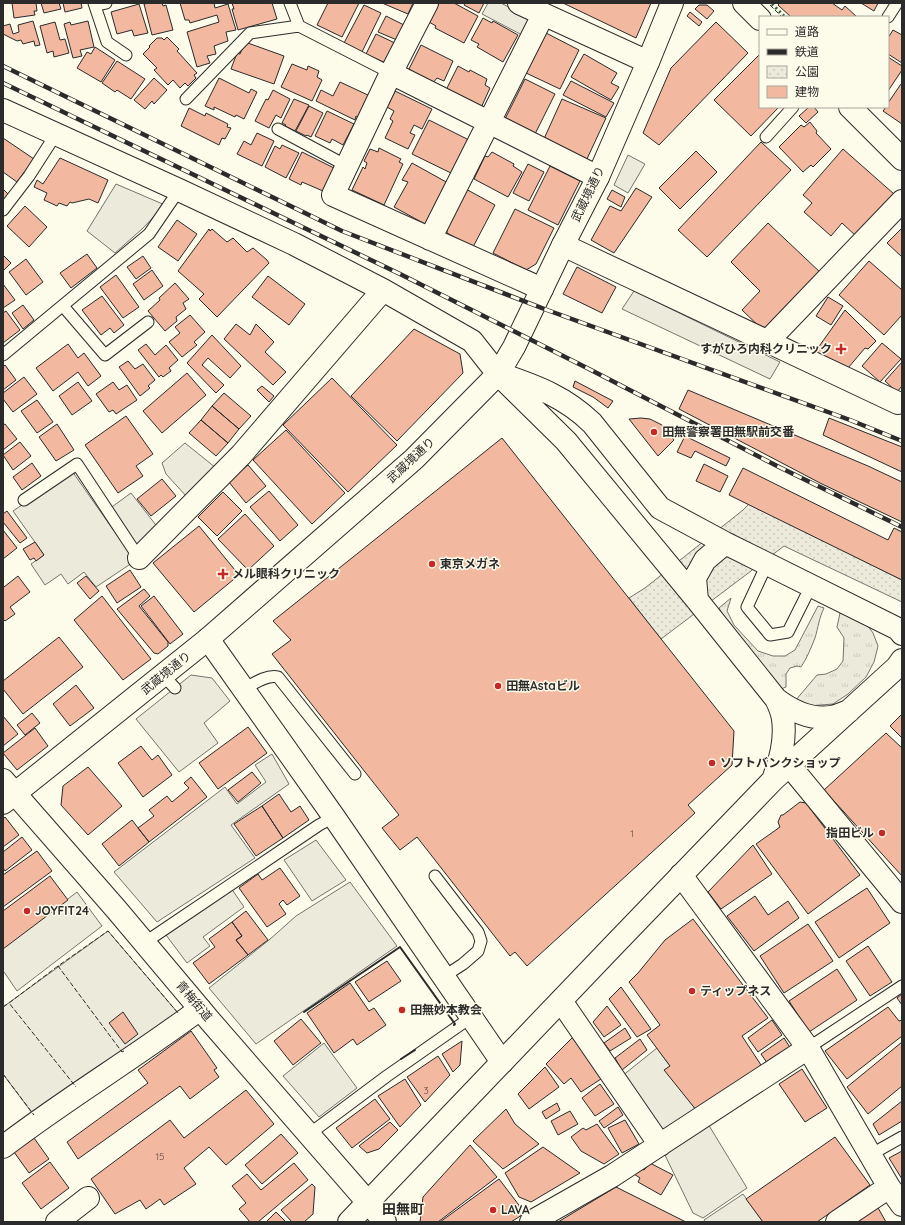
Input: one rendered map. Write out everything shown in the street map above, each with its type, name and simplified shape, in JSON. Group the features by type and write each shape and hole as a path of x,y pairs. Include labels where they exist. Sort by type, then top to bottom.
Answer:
{"street":[{"path":"427,3 391,73 333,195 542,289"},
{"path":"519,3 648,62"},
{"name":"武蔵境通り","path":"7,792 169,682 208,639 414,459 498,374 514,347 563,245 598,177 672,3"},
{"path":"744,3 759,18"},
{"path":"430,239 543,15"},
{"path":"391,73 598,177"},
{"path":"851,108 902,159"},
{"path":"3,110 294,244 383,290 472,341 498,374 566,441 697,600 776,699 790,709 805,715 820,718 832,717 850,710"},
{"path":"767,342 902,201"},
{"path":"563,245 767,342 900,401"},
{"path":"139,558 241,455 383,290"},
{"path":"498,374 541,388 573,406 592,423 660,508 725,543 898,628 902,634"},
{"path":"697,600 695,578 705,560 725,543"},
{"path":"208,639 334,817 444,977 470,1018 502,1062"},
{"path":"349,1222 773,780 898,667 902,660"},
{"path":"773,780 782,755 784,737 783,718 776,699"},
{"path":"790,766 902,902"},
{"name":"青梅街道","path":"7,792 144,942 308,1135 385,1222"},
{"path":"681,875 808,1048 889,1187 902,1205"},
{"path":"561,1000 660,1145"},
{"path":"3,1147 55,1108 102,1079 200,1009"},
{"path":"531,1222 612,1176 808,1048"},
{"path":"837,1222 889,1187"},
{"path":"57,1222 88,1198"}],"lane":[{"path":"290,3 299,26"},
{"path":"889,16 897,3"},
{"path":"98,4 107,42 126,55"},
{"path":"186,99 250,33 299,26 391,73"},
{"path":"766,137 792,108"},
{"path":"278,129 347,166"},
{"path":"3,210 29,176 56,134"},
{"path":"3,355 149,234 179,190"},
{"path":"63,306 105,355 148,322"},
{"path":"24,500 77,464 139,558"},
{"path":"767,564 747,607 770,635 788,632 811,586"},
{"path":"244,689 258,681 273,676 278,677 355,774"},
{"path":"144,942 319,825 334,817"},
{"path":"435,876 478,932 481,941 478,951 463,964 444,977"},
{"path":"808,1048 902,986"},
{"path":"308,1135 337,1109 470,1018"},
{"path":"870,1155 902,1137"}],"green space":[{"path":"749,504 902,580 902,602 784,546 661,639 629,598 645,588"},
{"path":"731,598 727,611 734,625 758,651 773,656 785,656 795,650 818,606 824,608 815,638 807,657 801,667 797,666 790,668 786,674 786,687 781,689 724,617 719,608"},
{"path":"840,613 865,622 873,633 878,646 874,662 866,677 848,694 833,704 809,706 795,701 817,675 826,674 837,669 843,661 844,638 837,627"}],"shaded area":[{"path":"488,3 501,3 527,17 530,24 524,36 482,14"},
{"path":"628,155 645,164 628,193 614,185"},
{"path":"116,184 165,205 142,229 115,253 87,231"},
{"path":"634,291 780,362 770,379 622,309"},
{"path":"185,443 216,468 187,497 166,474 162,463"},
{"path":"72,471 135,561 96,587 84,572 68,584 61,574 45,585 31,564 44,555 13,511"},
{"path":"131,493 159,529 137,546 109,509"},
{"path":"191,675 212,678 230,701 204,723 218,743 179,772 136,719"},
{"path":"272,754 289,784 231,825 255,858 157,922 114,872 225,787 237,804 266,782 255,765"},
{"path":"316,840 346,880 312,901 284,860"},
{"path":"350,882 397,946 256,1044 209,988 269,940 296,916"},
{"path":"231,888 244,907 203,937 210,946 187,963 166,935"},
{"path":"77,892 102,926 17,991 3,972 3,948"},
{"path":"108,931 178,1013 35,1117 3,1074 3,1007"},
{"path":"324,1043 357,1088 319,1117 283,1076"},
{"path":"657,1048 670,1066 665,1070 697,1111 659,1132 622,1076"},
{"path":"708,1124 747,1188 703,1218 693,1213 663,1151"},
{"path":"743,1194 763,1222 705,1222 704,1220"}],"building":[{"path":"12,3 36,3 37,11 34,11 35,15 14,18"},
{"path":"41,3 59,3 61,9 44,13"},
{"path":"63,3 81,3 82,8 65,12"},
{"path":"162,3 163,6 166,5 173,30 152,35 144,4"},
{"path":"180,3 214,3 215,8 228,4 236,30 226,32 228,41 214,46 216,54 207,56 210,63 197,67 187,32 219,22 217,15 190,23 189,20 185,20"},
{"path":"232,3 272,3 277,19 238,30 232,9 234,9"},
{"path":"328,3 359,3 342,37 317,25"},
{"path":"382,3 413,3 408,14"},
{"path":"439,3 454,3 478,16 464,43 435,28 436,26 429,22"},
{"path":"465,3 484,3 479,13 464,5"},
{"path":"563,3 651,3 636,38"},
{"path":"780,3 832,3 842,10 845,6 856,16 790,16 778,5"},
{"path":"861,3 878,3 874,11"},
{"path":"139,4 148,33 134,36 132,30 117,34 111,12"},
{"path":"364,5 381,13 362,52 344,43"},
{"path":"699,5 707,5 714,11 707,19 695,9"},
{"path":"690,12 702,22 699,26 687,16"},
{"path":"386,16 404,25 397,40 378,32"},
{"path":"483,18 492,23 493,21 518,35 503,62 477,47 479,44 471,40"},
{"path":"33,21 40,45 35,46 34,41 23,44 21,40 17,41 3,34 3,26 10,24 13,34 19,32 18,25"},
{"path":"88,21 94,47 80,50 82,56 73,58 64,24 70,22 71,25"},
{"path":"55,22 60,40 65,39 69,53 54,57 53,51 47,53 40,26"},
{"path":"716,22 748,53 659,145 643,133 671,68"},
{"path":"893,30 902,35 902,63 889,55 889,36"},
{"path":"546,33 579,50 560,89 526,73"},
{"path":"376,34 397,44 388,64 366,54"},
{"path":"167,37 179,49 177,51 197,73 194,75 196,78 188,86 185,83 180,88 173,80 168,85 154,70 157,68 143,54 157,38 162,38 164,40"},
{"path":"245,42 284,56 274,84 231,69 237,53 240,54"},
{"path":"421,45 453,61 444,81 437,78 432,84 409,69"},
{"path":"95,47 115,60 101,82 77,68 87,52 91,54"},
{"path":"584,54 617,73 611,83 619,87 611,100 571,77"},
{"path":"759,55 759,108 778,108 751,136 714,100"},
{"path":"889,58 902,66 902,70 889,90"},
{"path":"117,61 145,79 131,99 117,90 115,92 102,83"},
{"path":"292,64 307,70 308,66 319,71 317,77 322,80 312,101 281,87"},
{"path":"458,66 469,72 470,70 487,79 485,85 490,88 480,110 446,90"},
{"path":"154,78 167,90 154,104 152,101 145,109 134,100"},
{"path":"219,78 249,93 251,89 257,92 244,119 236,115 235,117 214,107 214,110 205,106"},
{"path":"525,79 555,94 533,138 503,123"},
{"path":"571,81 614,103 606,117 563,95"},
{"path":"340,82 370,96 360,118 356,116 355,120 316,101 321,90 333,96"},
{"path":"901,84 902,124 883,111 885,108 889,108 889,102"},
{"path":"273,90 290,99 281,118 276,115 269,128 255,121 266,99 268,100"},
{"path":"395,91 432,109 422,129 414,125 410,133 415,135 408,149 385,138 393,121 390,119 394,111 387,107"},
{"path":"294,99 309,105 295,131 282,123"},
{"path":"562,99 606,118 586,161 543,141"},
{"path":"309,106 323,113 311,137 296,131"},
{"path":"189,108 205,116 206,113 228,124 227,127 231,128 225,139 222,138 219,145 181,126"},
{"path":"808,108 815,108 818,112 806,123 799,116"},
{"path":"327,111 354,124 343,145 332,139 330,143 315,136"},
{"path":"429,120 469,140 453,174 412,154"},
{"path":"810,122 817,131 816,133 831,149 813,167 811,165 803,172 779,147 801,125 804,127"},
{"path":"257,133 274,141 262,166 237,154 244,141 251,145"},
{"path":"3,138 34,159 17,182 3,172"},
{"path":"761,142 791,170 707,257 678,230"},
{"path":"282,145 299,153 286,178 265,167 275,146 280,149"},
{"path":"379,148 401,159 399,162 403,164 384,205 352,190 363,167 365,169 367,163 364,161 370,149 378,152"},
{"path":"843,149 894,194 856,236 842,223 831,236 804,212 812,203 803,195"},
{"path":"696,151 717,172 680,209 659,188"},
{"path":"302,152 334,168 323,191 302,182 301,185 289,179"},
{"path":"492,152 514,164 513,166 522,172 508,197 474,179 485,156 488,157"},
{"path":"60,158 108,180 98,203 89,199 72,203 70,202 67,206 59,203 57,206 44,200 47,193 34,187 37,180 43,184"},
{"path":"412,163 448,183 425,224 394,207 408,182 402,180"},
{"path":"528,164 544,172 529,201 513,193"},
{"path":"550,166 580,181 558,225 528,210"},
{"path":"464,188 495,205 473,247 447,233 447,226"},
{"path":"636,188 652,197 614,253 591,240 610,206 621,211"},
{"path":"3,189 9,195 3,201"},
{"path":"612,190 625,197 621,207 607,199"},
{"path":"25,206 47,227 29,247 7,226"},
{"path":"515,209 554,228 536,264 526,270 493,253"},
{"path":"177,220 197,234 178,261 158,247"},
{"path":"768,223 822,274 766,333 742,310 760,291 731,262"},
{"path":"902,228 902,257 887,243"},
{"path":"209,229 210,231 212,229 227,242 233,238 247,252 253,248 269,263 217,317 199,299 204,294 178,271"},
{"path":"87,254 97,268 71,288 60,273"},
{"path":"3,255 11,263 3,271"},
{"path":"143,256 151,268 136,279 127,267"},
{"path":"26,259 43,282 26,295 9,272"},
{"path":"869,261 902,290 902,315 884,335 839,295"},
{"path":"577,267 616,287 602,313 563,294"},
{"path":"152,270 163,286 144,300 133,284"},
{"path":"116,275 139,307 123,318 100,287"},
{"path":"268,276 305,304 289,325 252,297"},
{"path":"175,283 189,299 183,303 186,309 176,317 177,321 165,331 148,311"},
{"path":"3,284 15,300 3,308"},
{"path":"102,296 124,325 114,333 110,328 101,335 82,310"},
{"path":"828,297 843,306 831,325 816,316"},
{"path":"23,305 34,320 23,329 12,313"},
{"path":"845,310 876,341 868,349 865,348 848,368 815,352"},
{"path":"6,311 20,330 3,343 3,313"},
{"path":"190,315 205,332 194,342 197,345 182,357 169,342 180,333 175,327"},
{"path":"236,324 250,335 256,324 274,342 265,352 286,372 273,385 224,339"},
{"path":"414,329 460,354 463,373 397,441 351,396"},
{"path":"212,335 241,366 230,378 208,358 202,365 224,385 216,393 187,363"},
{"path":"882,343 901,359 880,382 862,366"},
{"path":"68,344 78,358 84,353 101,376 88,386 78,372 53,391 36,368"},
{"path":"146,344 155,355 166,345 178,360 169,368 171,371 163,377 161,375 159,377 138,350"},
{"path":"128,361 135,369 143,364 155,380 148,386 150,388 140,396 119,367"},
{"path":"902,362 902,386 897,392 885,381"},
{"path":"5,365 16,380 3,390 3,367"},
{"path":"187,373 206,395 162,433 143,411"},
{"path":"24,377 37,394 13,412 3,399 3,393"},
{"path":"332,378 397,445 348,492 283,425"},
{"path":"575,381 613,401 608,408 593,397 573,387"},
{"path":"78,382 92,401 72,415 59,396"},
{"path":"113,382 119,390 127,385 137,400 116,414 113,410 109,412 96,394"},
{"path":"262,386 274,396 269,402 257,390"},
{"path":"688,390 868,466 902,482 902,522 822,484 679,409"},
{"path":"224,393 251,416 239,429 212,406"},
{"path":"37,400 53,422 37,433 21,411"},
{"path":"212,406 239,429 228,443 201,420"},
{"path":"126,416 153,454 136,466 143,476 118,493 85,445"},
{"path":"829,418 902,447 902,472 823,435"},
{"name":"田無警察署田無駅前交番","path":"629,419 650,419 662,425 674,440 658,456"},
{"path":"201,420 228,443 216,456 189,433"},
{"path":"5,424 17,439 3,450 3,425"},
{"path":"57,424 74,450 56,461 39,437"},
{"path":"286,430 345,493 312,524 253,460"},
{"path":"685,436 730,458 726,466 695,451 691,458 677,452"},
{"name":"田無Astaビル","path":"502,438 734,731 732,765 688,805 695,813 527,966 515,952 510,956 417,837 400,850 382,828 399,815 272,654 291,640 273,621"},
{"path":"20,442 31,456 13,470 3,455"},
{"path":"32,463 41,476 22,490 13,477"},
{"path":"704,464 728,476 720,492 696,481"},
{"path":"248,465 266,486 246,503 228,481"},
{"path":"743,468 888,540 894,528 902,532 902,580 729,495"},
{"path":"162,479 176,496 151,516 137,499"},
{"path":"269,491 298,525 280,541 250,507"},
{"path":"223,492 242,511 217,536 198,517"},
{"path":"7,511 27,538 20,543 3,522 3,514"},
{"path":"245,514 274,546 248,570 218,539"},
{"path":"199,526 239,575 194,612 153,563"},
{"path":"3,530 17,548 3,559"},
{"path":"35,542 44,555 36,561 34,558 30,560 23,549"},
{"path":"130,570 141,587 117,603 106,586"},
{"path":"18,576 30,592 10,607 15,614 5,621 3,619 3,585 4,587"},
{"path":"86,576 99,591 90,599 77,583"},
{"path":"144,589 150,596 139,606 168,642 168,646 158,654 154,653 117,609"},
{"path":"102,596 151,659 123,680 74,620"},
{"path":"154,596 183,634 170,644 141,606"},
{"path":"59,637 83,667 23,714 3,689 3,681"},
{"path":"76,685 94,708 70,726 53,704"},
{"path":"32,713 40,723 25,735 17,725"},
{"path":"902,714 902,738 890,726"},
{"path":"3,716 18,734 3,746"},
{"path":"248,727 267,753 218,789 199,763"},
{"path":"35,728 48,746 17,770 3,753"},
{"name":"指田ビル","path":"886,733 902,748 902,876 824,790"},
{"path":"141,746 152,760 158,755 172,775 143,797 118,763"},
{"path":"88,767 122,806 88,835 61,805 63,786"},
{"path":"252,772 261,783 238,802 228,790"},
{"path":"191,777 207,797 149,842 138,828 154,816 149,810 167,796 172,802 189,788 184,783"},
{"path":"279,794 291,812 300,806 309,820 283,838 262,806"},
{"path":"800,802 806,803 860,875 808,914 756,844 780,827 778,822 781,815"},
{"path":"262,806 283,838 256,856 234,824"},
{"path":"5,817 19,835 3,847 3,819"},
{"path":"132,820 149,842 119,866 102,844"},
{"path":"22,837 32,850 5,871 3,868 3,852"},
{"path":"753,845 772,874 721,909 708,892"},
{"path":"37,851 52,871 3,907 3,875"},
{"path":"280,868 300,896 287,905 283,900 279,904 286,914 267,927 239,888 258,874 262,880"},
{"path":"50,876 68,900 3,949 3,911"},
{"path":"867,888 890,923 839,958 815,922"},
{"path":"755,896 768,915 788,901 799,918 754,951 727,916"},
{"path":"246,911 268,940 248,955 236,940 242,936 232,922"},
{"path":"693,919 768,1018 742,1036 761,1065 697,1111 664,1070 670,1066 647,1035 660,1025 629,982 665,940"},
{"path":"232,922 242,936 236,940 248,955 209,984 193,963 215,947 209,939"},
{"path":"808,924 833,961 784,993 760,956"},
{"path":"868,946 892,982 870,996 846,961"},
{"path":"387,961 401,981 369,1002 355,982"},
{"path":"837,969 857,1000 809,1032 789,1001"},
{"path":"350,983 369,1011 374,1008 386,1025 357,1045 353,1039 334,1053 307,1013"},
{"path":"621,987 651,1029 637,1037 609,999"},
{"path":"902,994 902,1005 897,998"},
{"path":"607,1006 621,1025 604,1037 593,1022"},
{"path":"888,1007 899,1021 902,1020 902,1036 847,1079 825,1051"},
{"path":"123,1012 138,1034 125,1044 109,1023"},
{"path":"301,1019 321,1043 293,1065 274,1041"},
{"path":"772,1020 782,1035 758,1052 748,1038"},
{"path":"625,1028 631,1038 610,1051 604,1043"},
{"path":"191,1031 217,1068 214,1070 219,1077 190,1099 180,1086 78,1159 67,1142 148,1083 138,1070"},
{"path":"573,1037 604,1077 581,1092 571,1078 564,1084 546,1064"},
{"path":"784,1038 793,1052 770,1067 761,1054"},
{"path":"640,1039 647,1050 622,1070 615,1058"},
{"path":"462,1041 460,1065 453,1072 442,1054"},
{"path":"902,1042 902,1086 868,1114 847,1087"},
{"path":"438,1056 450,1075 425,1102 407,1077"},
{"path":"545,1067 559,1087 529,1109 518,1094"},
{"path":"802,1069 827,1108 805,1122 779,1084"},
{"path":"405,1079 421,1105 400,1127 378,1096"},
{"path":"600,1084 614,1104 595,1116 582,1098"},
{"path":"246,1090 274,1124 226,1165 209,1147 184,1168 196,1184 164,1205 160,1199 146,1209 140,1200 115,1214 91,1179 170,1120 184,1138"},
{"path":"375,1099 390,1119 352,1148 336,1128"},
{"path":"902,1101 902,1121 879,1135 873,1124"},
{"path":"557,1103 560,1110 546,1119 542,1112"},
{"path":"618,1107 623,1115 604,1128 599,1121"},
{"path":"506,1109 515,1124 539,1144 503,1169 473,1141"},
{"path":"570,1111 578,1124 558,1135 551,1121"},
{"path":"625,1120 639,1144 622,1153 608,1128"},
{"path":"390,1122 398,1130 379,1149 367,1153 359,1146"},
{"path":"597,1124 619,1154 604,1164 581,1151 571,1137 583,1128 586,1130"},
{"path":"281,1134 298,1153 262,1184 245,1165"},
{"path":"835,1137 870,1185 817,1222 763,1222 746,1199"},
{"path":"34,1138 49,1159 29,1173 14,1152"},
{"path":"470,1145 497,1177 438,1222 420,1222 423,1197"},
{"path":"543,1147 580,1173 531,1202 519,1197 505,1173"},
{"path":"902,1151 902,1179 889,1158"},
{"path":"50,1162 69,1188 41,1209 22,1183"},
{"path":"294,1163 308,1180 258,1222 250,1222 239,1209 246,1203 232,1186 247,1174 261,1190"},
{"path":"650,1163 673,1175 661,1195 638,1182 640,1178 634,1174 639,1167 644,1170"},
{"path":"499,1179 525,1213 511,1222 440,1222"},
{"path":"312,1184 315,1187 313,1214 304,1222 292,1222 281,1210"},
{"path":"616,1187 686,1222 558,1222"},
{"path":"877,1206 886,1222 852,1222"},
{"path":"276,1212 286,1222 266,1222"}],"railway":[{"path":"3,66 342,231 547,310 850,420 902,441"},
{"path":"3,83 400,274 779,467 902,527"}],"hedge":[{"path":"772,4 784,16"}],"fence":[{"path":"770,5 781,16"},
{"path":"124,1051 122,1052 58,966 108,931 178,1013 177,1014"},
{"path":"58,966 9,1003 76,1087"},
{"path":"3,1007 9,1003"},
{"path":"3,1074 34,1115"}],"wall":[{"path":"304,1012 400,947 455,1024 454,1025"},
{"path":"401,1059 415,1050"}],"place":[{"name":"すがひろ内科クリニック","path":"841,349"},
{"name":"田無警察署田無駅前交番","path":"654,432"},
{"name":"東京メガネ","path":"432,564"},
{"name":"メル眼科クリニック","path":"223,574"},
{"name":"田無Astaビル","path":"498,686"},
{"name":"ソフトバンクショップ","path":"712,763"},
{"name":"指田ビル","path":"882,833"},
{"name":"JOYFIT24","path":"27,911"},
{"name":"ティップネス","path":"692,991"},
{"name":"田無妙本教会","path":"402,1010"},
{"name":"LAVA","path":"493,1210"}],"district":[{"name":"田無町","path":"403,1209"}]}
